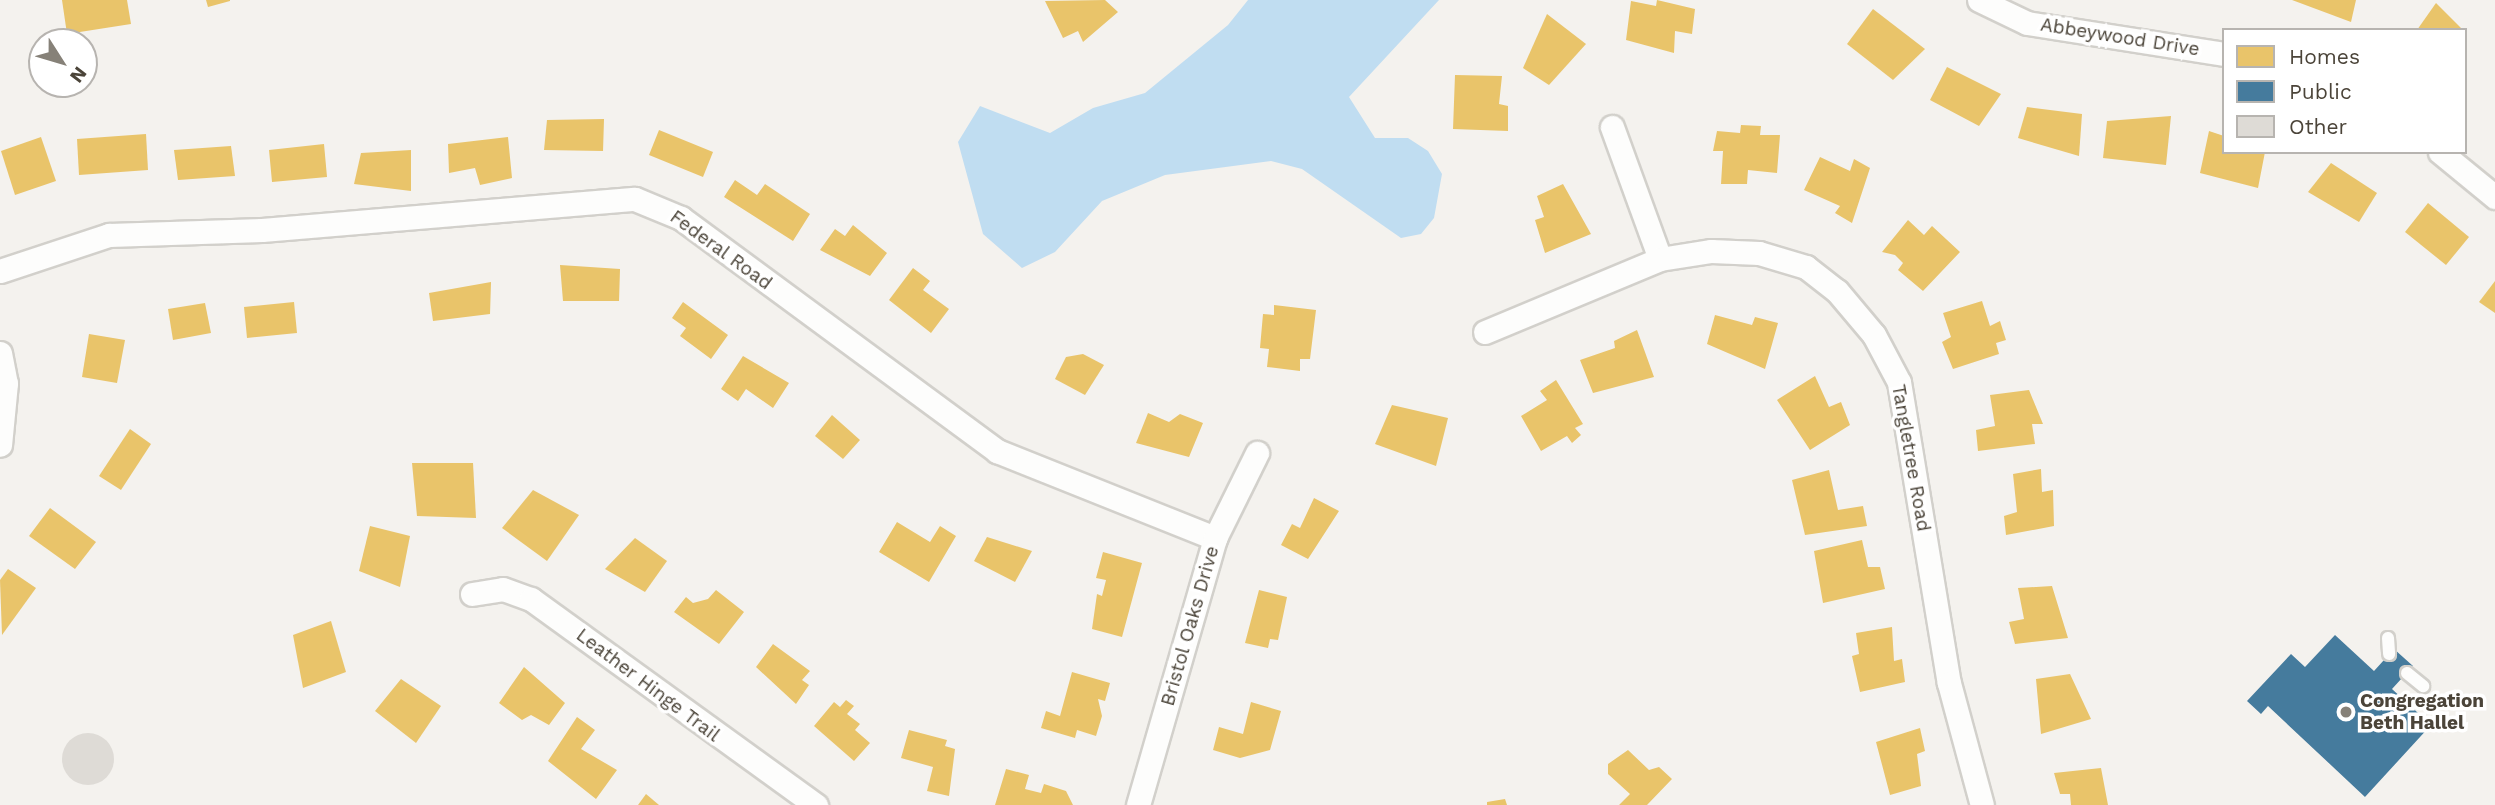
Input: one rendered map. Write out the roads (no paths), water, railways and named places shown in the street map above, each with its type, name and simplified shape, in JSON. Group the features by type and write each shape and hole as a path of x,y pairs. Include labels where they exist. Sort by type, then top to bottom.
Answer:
{"street":[{"name":"Abbeywood Drive","path":"1979,0 2027,23 2222,54"},
{"path":"1612,127 1660,259"},
{"path":"2442,154 2495,197"},
{"name":"Federal Road","path":"0,271 109,235 262,230 635,199 681,218 997,452 1215,538"},
{"name":"Tangletree Road","path":"1485,332 1660,259 1711,251 1759,253 1806,267 1874,335 1899,382 1949,683 1982,805"},
{"path":"0,353 6,383 0,445"},
{"name":"Bristol Oaks Drive","path":"1138,805 1215,538 1257,453"},
{"name":"Leather Hinge Trail","path":"472,594 503,589 531,599 816,805"}],"lane":[{"path":"2388,638 2389,654"},
{"path":"2407,673 2423,686"}],"water":[{"path":"1248,0 1439,0 1349,97 1375,138 1408,138 1428,151 1442,174 1434,218 1421,234 1401,238 1302,169 1271,161 1165,175 1102,201 1055,252 1022,268 983,234 958,142 980,106 1050,133 1093,108 1145,93 1228,25"}],"place":[{"name":"Congregation Beth Hallel","path":"2346,712"}]}
